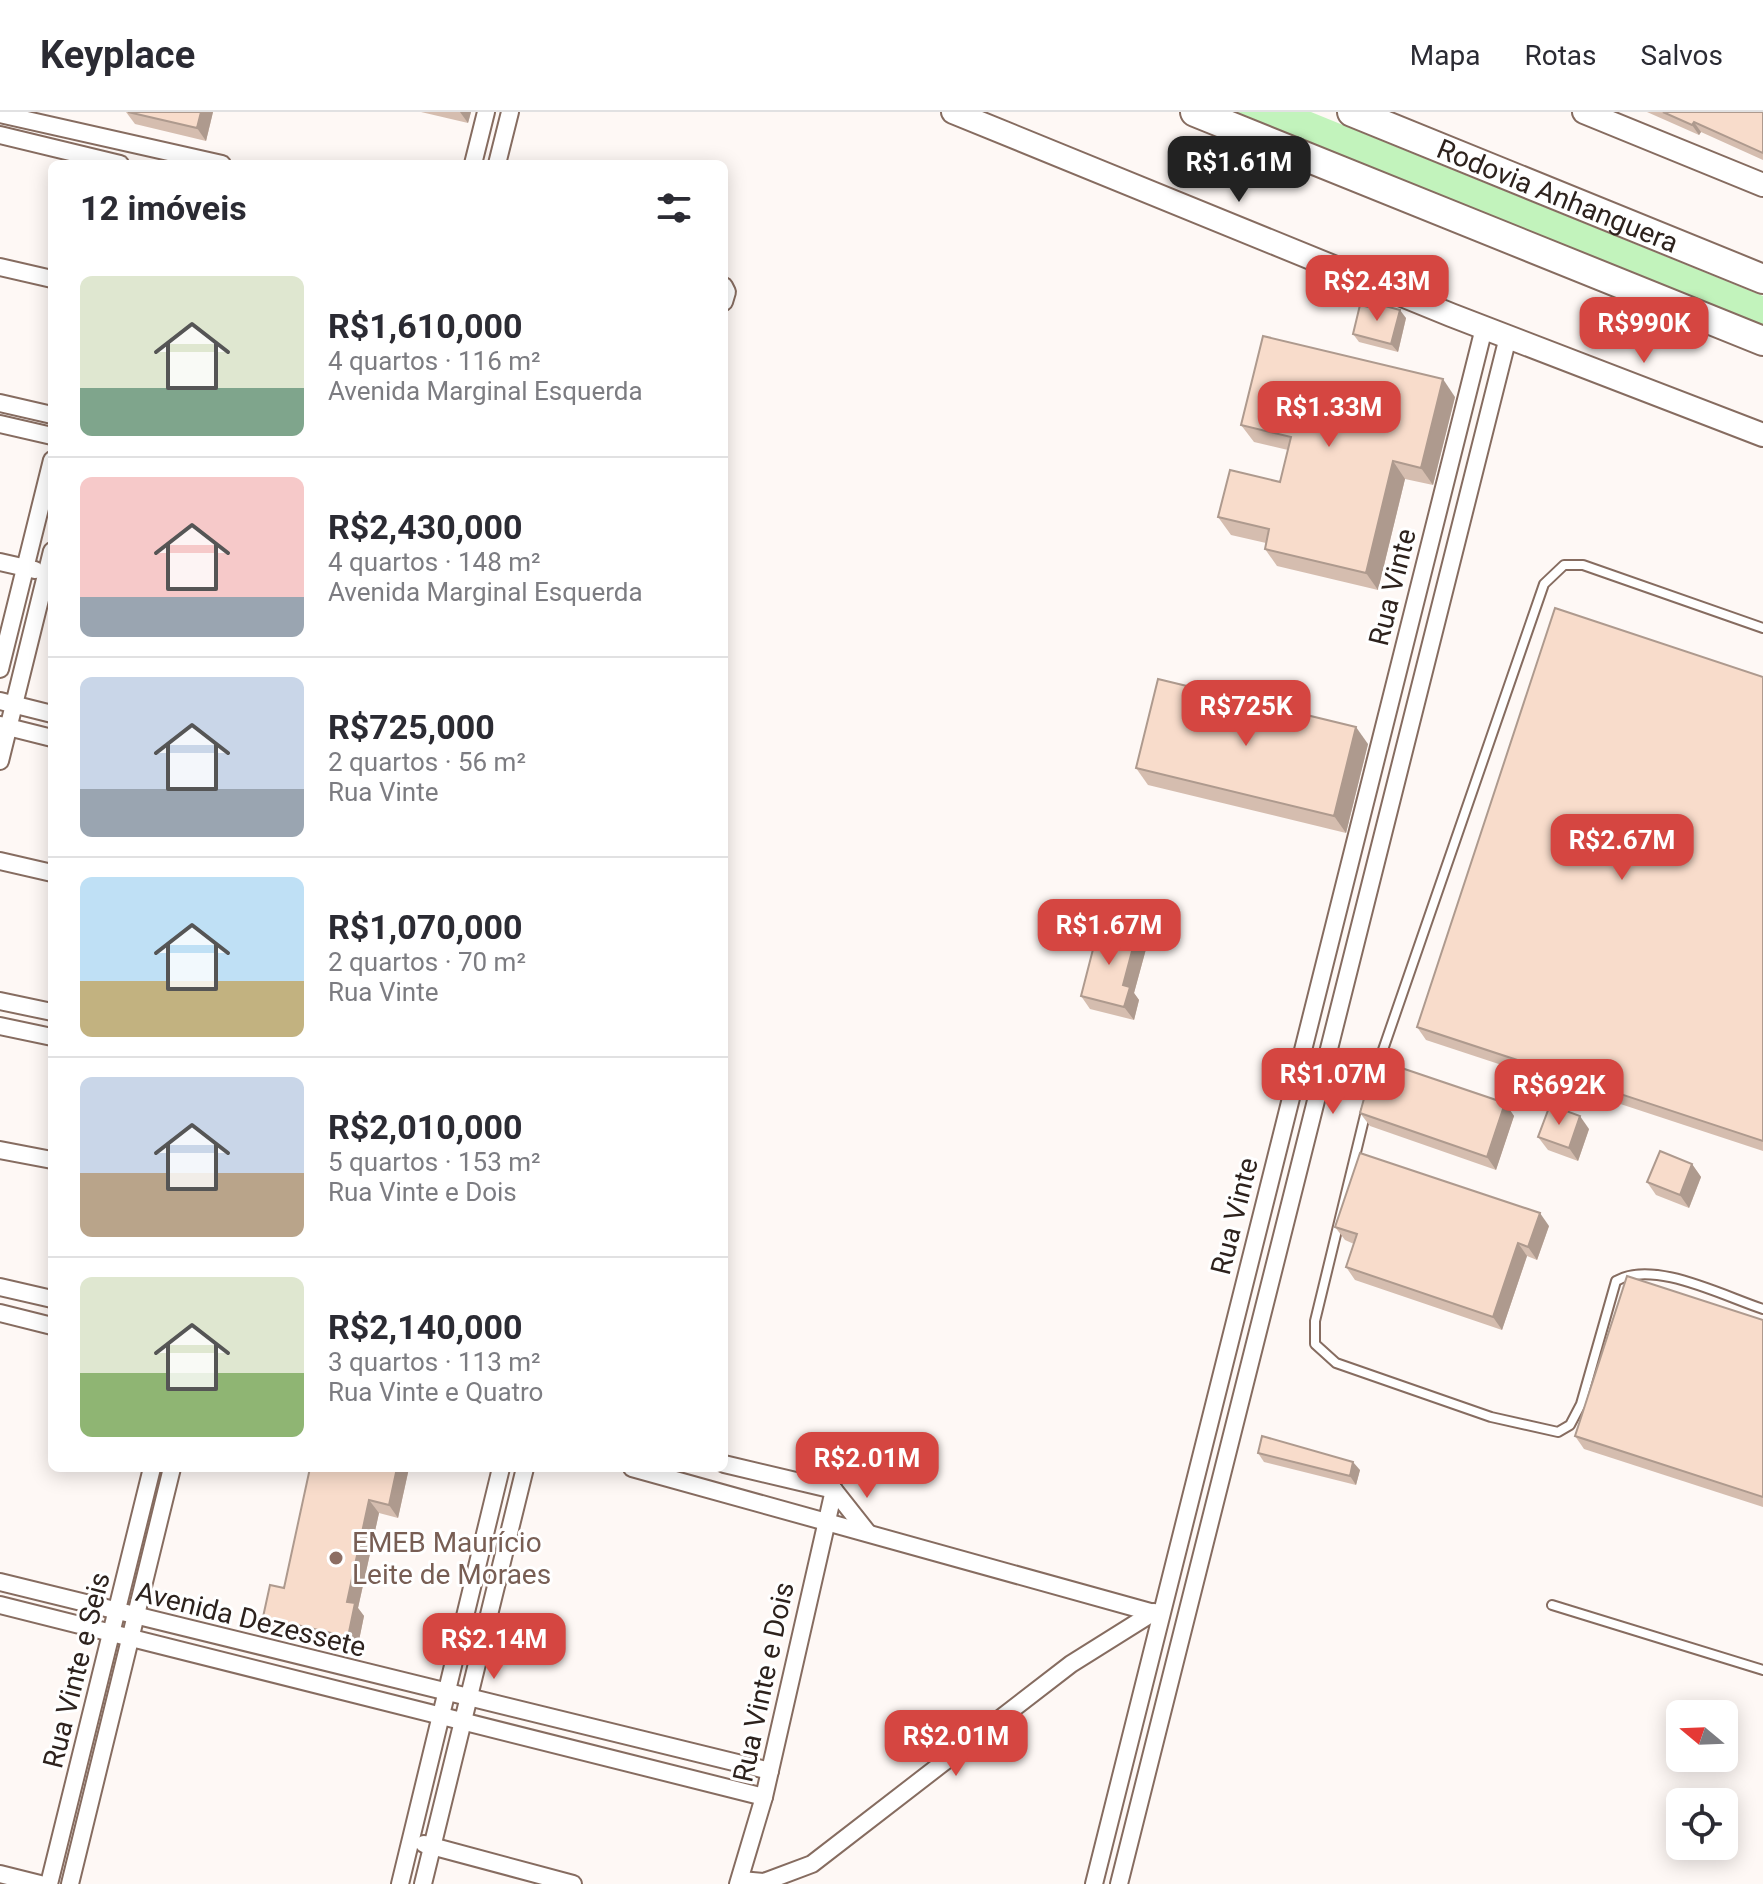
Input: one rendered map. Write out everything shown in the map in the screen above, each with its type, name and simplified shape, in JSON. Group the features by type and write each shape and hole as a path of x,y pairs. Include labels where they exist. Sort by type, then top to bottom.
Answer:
{"highway":[{"path":"1195,112 1763,341"},
{"name":"Rodovia Anhanguera","path":"1352,112 1763,279"}],"main road":[{"path":"953,112 1484,328 1763,435"},
{"path":"1584,112 1763,185"}],"street":[{"path":"474,160 486,112"},
{"path":"498,160 510,112"},
{"path":"0,114 130,142 152,156 187,160"},
{"path":"0,135 106,160"},
{"path":"124,160 130,142"},
{"path":"0,267 48,278"},
{"name":"Rua Vinte","path":"1094,1884 1158,1614 1484,328"},
{"name":"Rua Vinte","path":"1119,1884 1508,337"},
{"path":"0,403 48,414"},
{"path":"0,424 48,435"},
{"path":"0,669 48,476"},
{"path":"0,562 48,573"},
{"path":"0,761 7,703 48,576"},
{"path":"7,703 48,713"},
{"path":"4,726 48,737"},
{"path":"0,861 48,872"},
{"path":"0,1001 48,1011"},
{"path":"0,1026 48,1036"},
{"path":"0,1150 48,1159"},
{"path":"0,1287 48,1298"},
{"path":"0,1313 48,1325"},
{"path":"728,1465 834,1490 869,1534"},
{"name":"Rua Vinte e Seis","path":"49,1884 151,1472"},
{"name":"Rua Vinte e Seis","path":"70,1884 171,1472"},
{"path":"400,1884 500,1472"},
{"path":"423,1884 524,1472"},
{"path":"647,1472 1158,1614"},
{"name":"Rua Vinte e Dois","path":"740,1882 764,1797 834,1490"},
{"name":"Avenida Dezessete","path":"0,1582 136,1618 770,1771"},
{"name":"Avenida Dezessete","path":"0,1605 462,1724 764,1797"},
{"path":"740,1882 764,1882 812,1864 1071,1664 1158,1614"},
{"path":"411,1841 573,1884"},
{"path":"0,1874 40,1884"}],"lane":[{"path":"1373,1084 1544,584 1564,565 1583,565 1763,628"},
{"path":"1369,1098 1315,1321 1315,1344 1336,1363 1491,1417 1558,1432 1570,1425 1581,1404 1616,1281 1630,1273 1652,1272 1763,1309"},
{"path":"1552,1605 1763,1670"}],"green space":[{"path":"1229,112 1311,112 1763,296 1763,329"}],"building":[{"path":"128,112 201,112 197,128"},
{"path":"1663,112 1763,112 1763,153 1694,122 1692,125"},
{"path":"1370,302 1400,310 1391,344 1353,334 1360,305 1369,307"},
{"path":"1263,336 1443,379 1421,468 1393,461 1366,573 1265,549 1269,529 1218,517 1230,470 1280,482 1291,437 1241,425"},
{"path":"1555,608 1763,677 1763,1141 1417,1027"},
{"path":"1158,679 1356,727 1334,816 1136,768"},
{"path":"1099,926 1136,936 1123,985 1130,987 1124,1007 1081,996"},
{"path":"1375,1059 1505,1103 1487,1157 1360,1113"},
{"path":"1550,1105 1580,1116 1569,1148 1538,1137"},
{"path":"1660,1151 1692,1164 1680,1195 1647,1182"},
{"path":"1360,1153 1540,1213 1528,1247 1518,1243 1493,1317 1346,1267 1357,1234 1335,1227"},
{"path":"1627,1276 1763,1320 1763,1497 1575,1436"},
{"path":"1262,1436 1353,1462 1350,1476 1258,1453"},
{"path":"309,1472 396,1472 389,1505 369,1500 347,1602 355,1603 348,1637 263,1617 270,1585 284,1588"}],"place":[{"name":"EMEB Maurício Leite de Moraes","path":"336,1558"}]}
